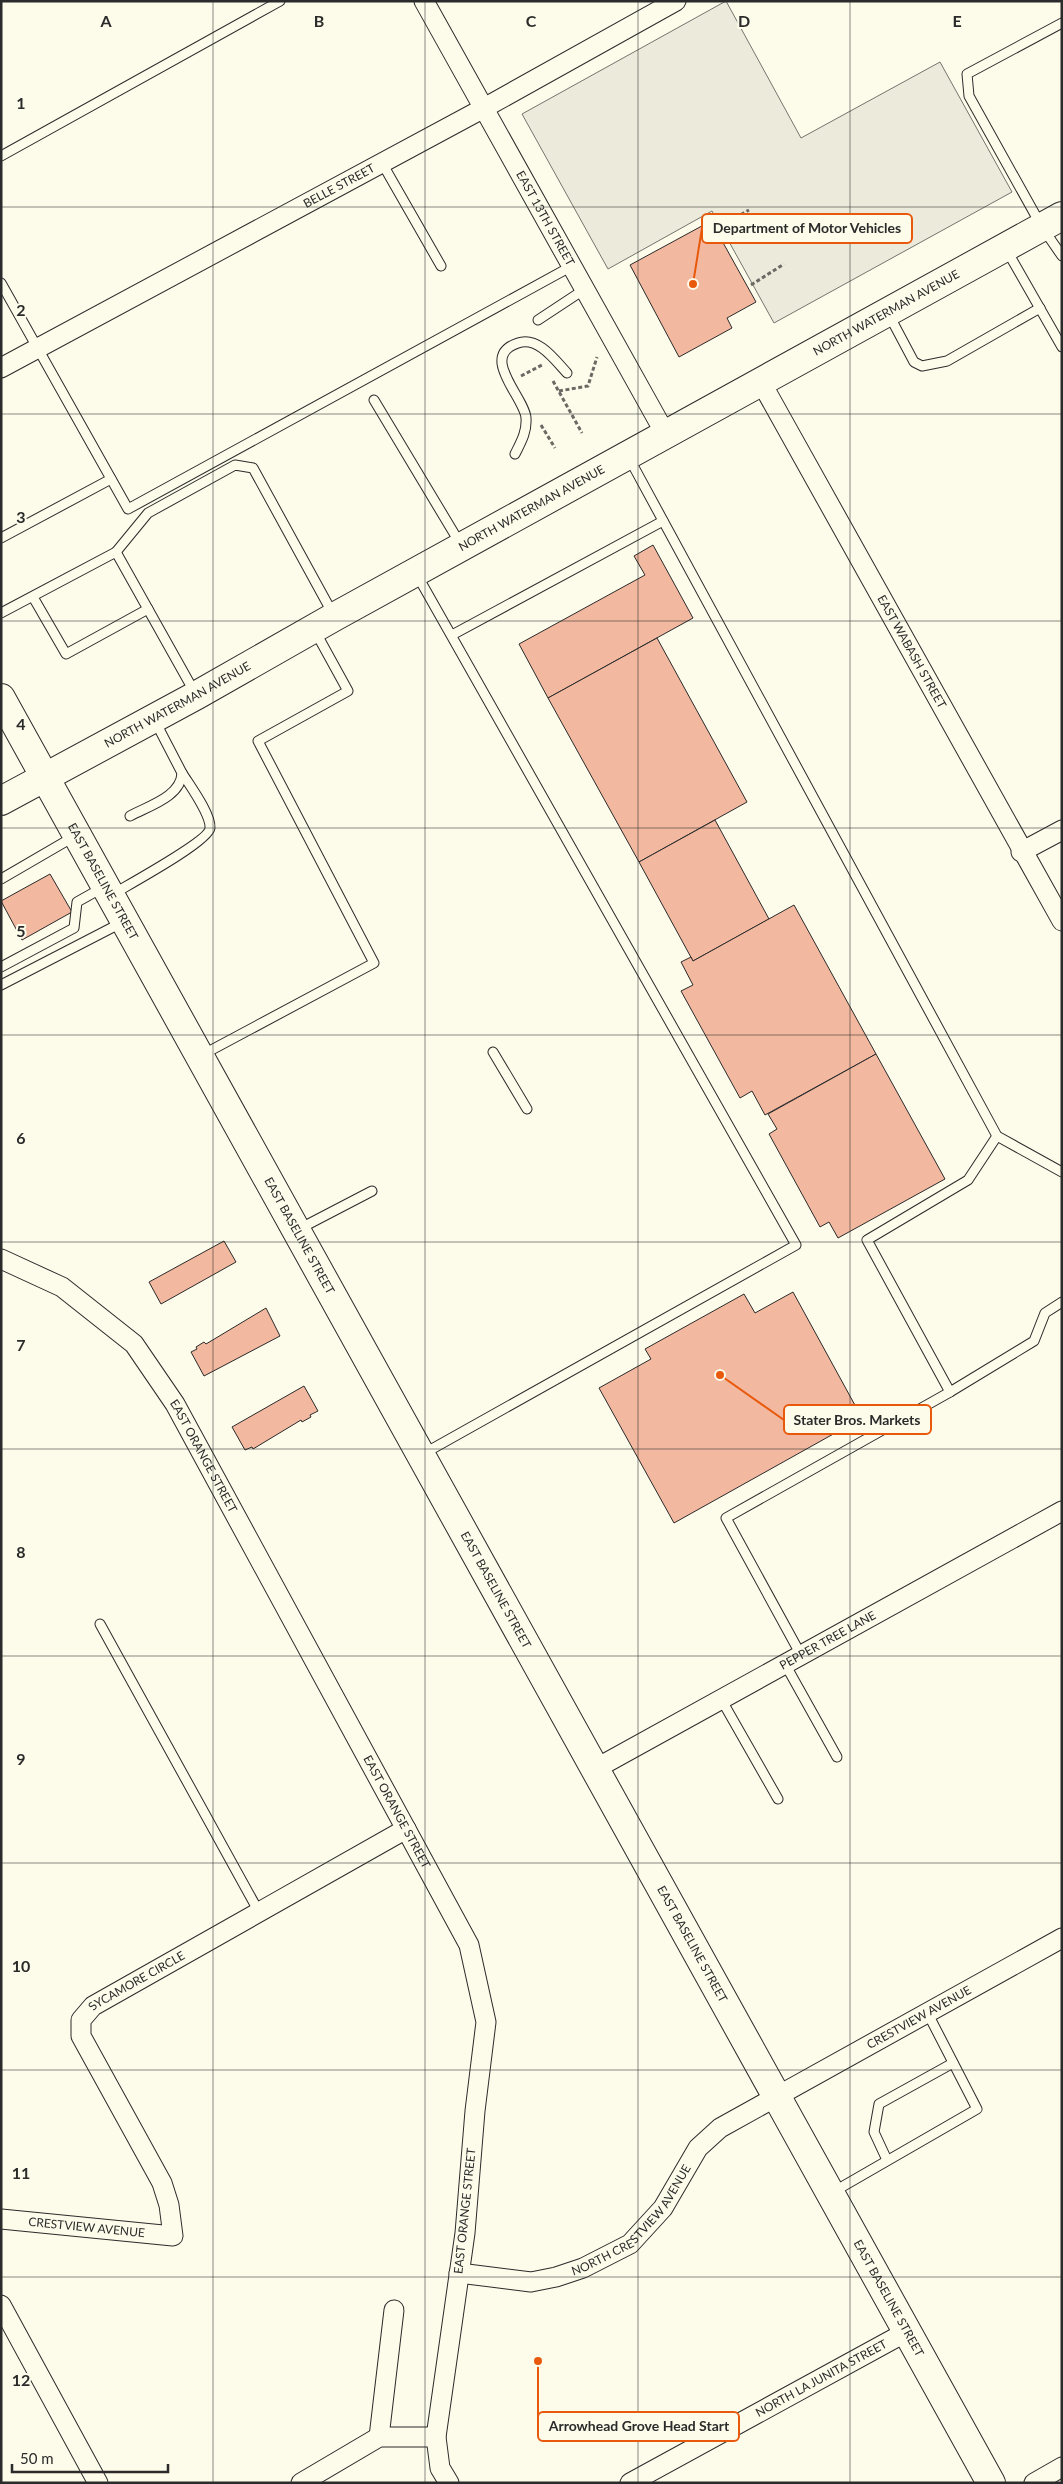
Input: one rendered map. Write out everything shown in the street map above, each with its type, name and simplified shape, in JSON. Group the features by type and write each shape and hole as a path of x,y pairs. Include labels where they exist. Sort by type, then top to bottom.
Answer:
{"main road":[{"name":"NORTH WATERMAN AVENUE","path":"1,801 197,695 416,572 1052,222"},
{"name":"EAST BASELINE STREET","path":"1,698 991,2483"}],"street":[{"name":"EAST 13TH STREET","path":"424,1 666,435"},
{"name":"BELLE STREET","path":"1,368 382,164 676,1"},
{"name":"EAST WABASH STREET","path":"761,382 1021,852 1062,921"},
{"path":"1021,852 1062,830"},
{"name":"EAST ORANGE STREET","path":"1,1259 62,1287 134,1344 175,1404 469,1945 486,2022 459,2273 436,2437 440,2468 449,2483"},
{"name":"PEPPER TREE LANE","path":"595,1769 1062,1510"},
{"name":"SYCAMORE CIRCLE","path":"173,2236 169,2205 162,2183 80,2036 81,2020 92,2006 406,1829"},
{"name":"CRESTVIEW AVENUE","path":"776,2096 1062,1938"},
{"name":"NORTH CRESTVIEW AVENUE","path":"459,2273 531,2282 556,2277 583,2268 630,2244 663,2208 698,2148 720,2128 776,2096"},
{"name":"CRESTVIEW AVENUE","path":"1,2218 173,2236"},
{"path":"1,2305 98,2483"},
{"path":"379,2437 394,2310"},
{"name":"NORTH LA JUNITA STREET","path":"630,2483 908,2332"},
{"path":"301,2483 379,2437 436,2437"},
{"path":"1034,2483 1062,2467"}],"lane":[{"path":"1,156 280,1"},
{"path":"1062,23 967,74 969,96 1052,222 1062,256"},
{"path":"382,164 441,266"},
{"path":"1005,248 1062,347"},
{"path":"1,283 128,509 572,266"},
{"path":"538,320 584,289"},
{"path":"888,312 914,362 922,366 947,361 1040,308"},
{"path":"515,454 525,432 526,416 504,373 502,360 507,350 517,343 528,341 544,349 567,373"},
{"path":"374,400 462,547"},
{"path":"628,456 997,1136 1062,1172"},
{"path":"1,613 116,552 148,513 235,465 253,468 324,623 348,691 258,741 374,963 200,1056"},
{"path":"1,538 111,479"},
{"path":"452,635 663,521"},
{"path":"116,552 197,695"},
{"path":"416,572 796,1244 421,1455"},
{"path":"32,596 66,654 148,609"},
{"path":"1,967 74,928 77,902 108,891 191,848 210,830 210,820 153,719"},
{"path":"130,816 166,797 178,788 182,773"},
{"path":"1,880 77,835"},
{"path":"1,986 125,921"},
{"path":"493,1052 527,1109"},
{"path":"950,1392 867,1240 968,1180 997,1136"},
{"path":"296,1230 372,1191"},
{"path":"801,1655 726,1518 950,1392 1034,1341 1045,1313 1062,1302"},
{"path":"100,1624 259,1912"},
{"path":"785,1664 837,1757"},
{"path":"721,1699 778,1799"},
{"path":"830,2193 977,2109 927,2012"},
{"path":"887,2160 874,2132 879,2104 953,2064"}],"path":[{"path":"718,227 749,210"},
{"path":"751,285 784,264"},
{"path":"559,391 588,386 596,357"},
{"path":"515,379 543,364 547,371"},
{"path":"551,378 582,433"},
{"path":"536,416 555,448"}],"shaded area":[{"path":"726,1 801,138 940,62 1012,192 774,323 712,211 608,269 522,114"}],"building":[{"path":"711,221 756,302 727,318 732,328 679,357 630,265"},
{"path":"653,545 693,618 548,698 519,644 645,575 634,556"},
{"path":"657,638 747,802 639,862 548,698"},
{"path":"715,820 769,919 693,961 639,862"},
{"path":"50,874 72,912 22,940 1,901"},
{"path":"794,905 876,1054 765,1115 752,1091 740,1098 681,991 693,985 681,962 691,957 693,961"},
{"path":"876,1054 945,1179 838,1238 829,1222 820,1227 769,1134 777,1129 768,1114"},
{"path":"224,1241 236,1262 161,1304 149,1282"},
{"path":"793,1292 862,1418 674,1523 599,1388 651,1359 645,1349 744,1294 755,1313"},
{"path":"266,1308 280,1336 204,1376 191,1352 204,1342 206,1344"},
{"path":"304,1386 318,1411 310,1415 311,1417 302,1422 301,1420 253,1449 252,1447 245,1450 232,1427"}],"place":[{"name":"Department of Motor Vehicles","path":"693,284"},
{"name":"Stater Bros. Markets","path":"720,1375"},
{"name":"Arrowhead Grove Head Start","path":"538,2361"}]}
